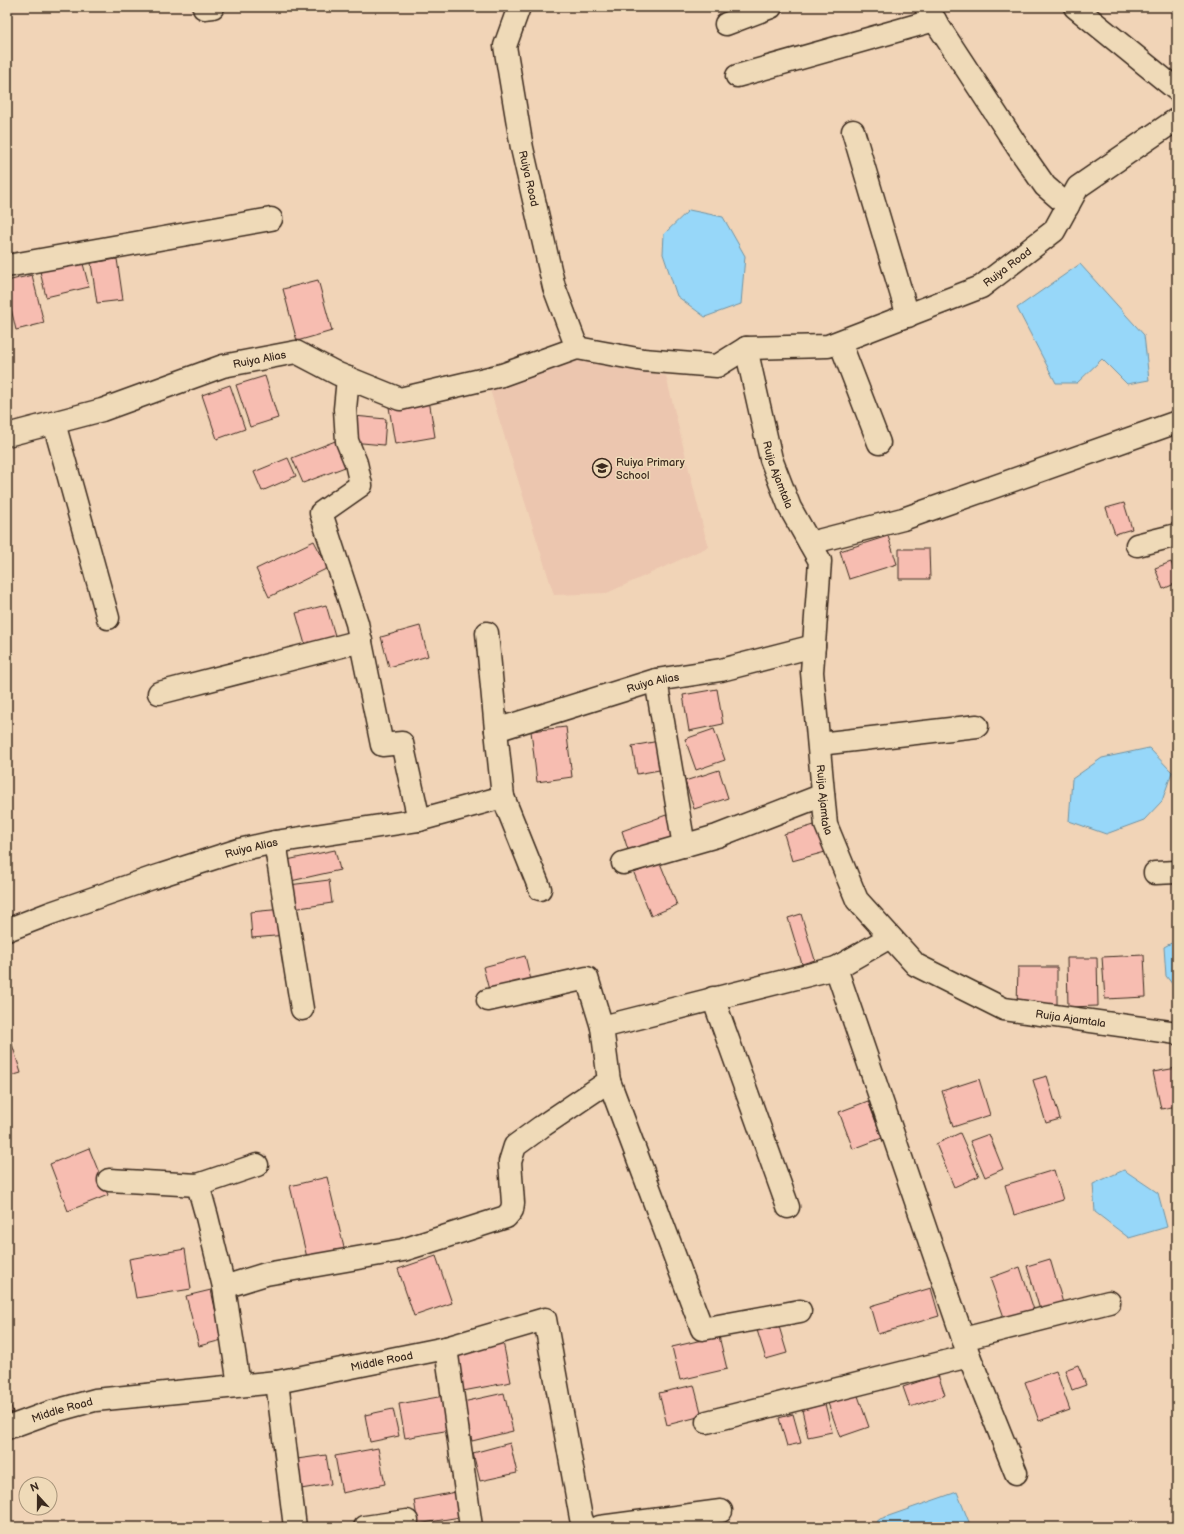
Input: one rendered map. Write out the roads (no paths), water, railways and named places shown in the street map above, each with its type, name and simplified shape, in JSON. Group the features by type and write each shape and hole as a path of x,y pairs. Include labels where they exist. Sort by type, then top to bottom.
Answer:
{"street":[{"name":"Ruiya Road","path":"519,7 505,46 522,148 554,287 577,348"},
{"path":"726,24 771,7"},
{"path":"1075,7 1177,90"},
{"path":"737,76 931,13 1017,146 1045,186 1068,206"},
{"name":"Ruiya Road","path":"746,348 828,346 981,287 1054,231 1078,187 1177,119"},
{"path":"853,131 908,316"},
{"path":"7,266 271,219"},
{"path":"840,342 879,442"},
{"path":"577,348 644,360 717,366 746,348"},
{"name":"Ruiya Alias","path":"7,435 102,410 223,366 296,352 348,378 400,400 502,375 577,348"},
{"name":"Ruija Ajamtala","path":"746,348 771,459 790,508 820,561 812,672 826,825 858,900 916,965 1004,1009 1177,1033"},
{"path":"348,378 345,409 347,441 356,463 361,485 321,512 357,623 382,744 402,743 419,820"},
{"path":"810,543 903,519 1177,422"},
{"path":"54,423 108,618"},
{"path":"1137,546 1177,535"},
{"path":"488,633 503,797 540,889"},
{"path":"159,693 361,641"},
{"name":"Ruiya Alias","path":"496,730 656,680 721,670 814,646"},
{"path":"656,680 684,846"},
{"path":"819,744 977,726"},
{"path":"623,863 717,836 824,795"},
{"name":"Ruiya Alias","path":"7,930 152,878 239,850 275,842 419,820 503,797"},
{"path":"275,842 302,1009"},
{"path":"1155,873 1177,872"},
{"path":"602,1027 836,968 890,937"},
{"path":"836,968 966,1348 1016,1473"},
{"path":"488,1000 587,978 602,1027 609,1081 702,1329 800,1311"},
{"path":"713,998 788,1207"},
{"path":"224,1288 266,1274 403,1250 506,1217 512,1210 513,1203 510,1162 515,1146 541,1126 609,1081"},
{"path":"109,1180 198,1185 257,1165"},
{"path":"198,1185 224,1288 239,1385"},
{"path":"707,1422 966,1348 1109,1302"},
{"name":"Middle Road","path":"7,1428 51,1412 95,1400 277,1382 446,1348 545,1319 581,1518 584,1525 587,1527"},
{"path":"446,1348 471,1527"},
{"path":"277,1382 295,1527"},
{"path":"600,1527 721,1511"},
{"path":"365,1527 407,1521"}],"water":[{"path":"689,210 723,217 745,256 741,304 705,317 677,296 663,254 664,234"},
{"path":"1080,264 1144,335 1149,380 1127,384 1102,359 1077,383 1056,383 1017,308"},
{"path":"1149,748 1172,772 1162,801 1144,820 1106,834 1069,821 1072,779 1102,758"},
{"path":"1177,940 1177,990 1166,976 1164,947"},
{"path":"1124,1170 1158,1193 1167,1227 1129,1238 1095,1212 1093,1184"},
{"path":"957,1492 971,1527 870,1527 880,1519"}],"place":[{"name":"Ruiya Primary School","path":"602,468"}]}
